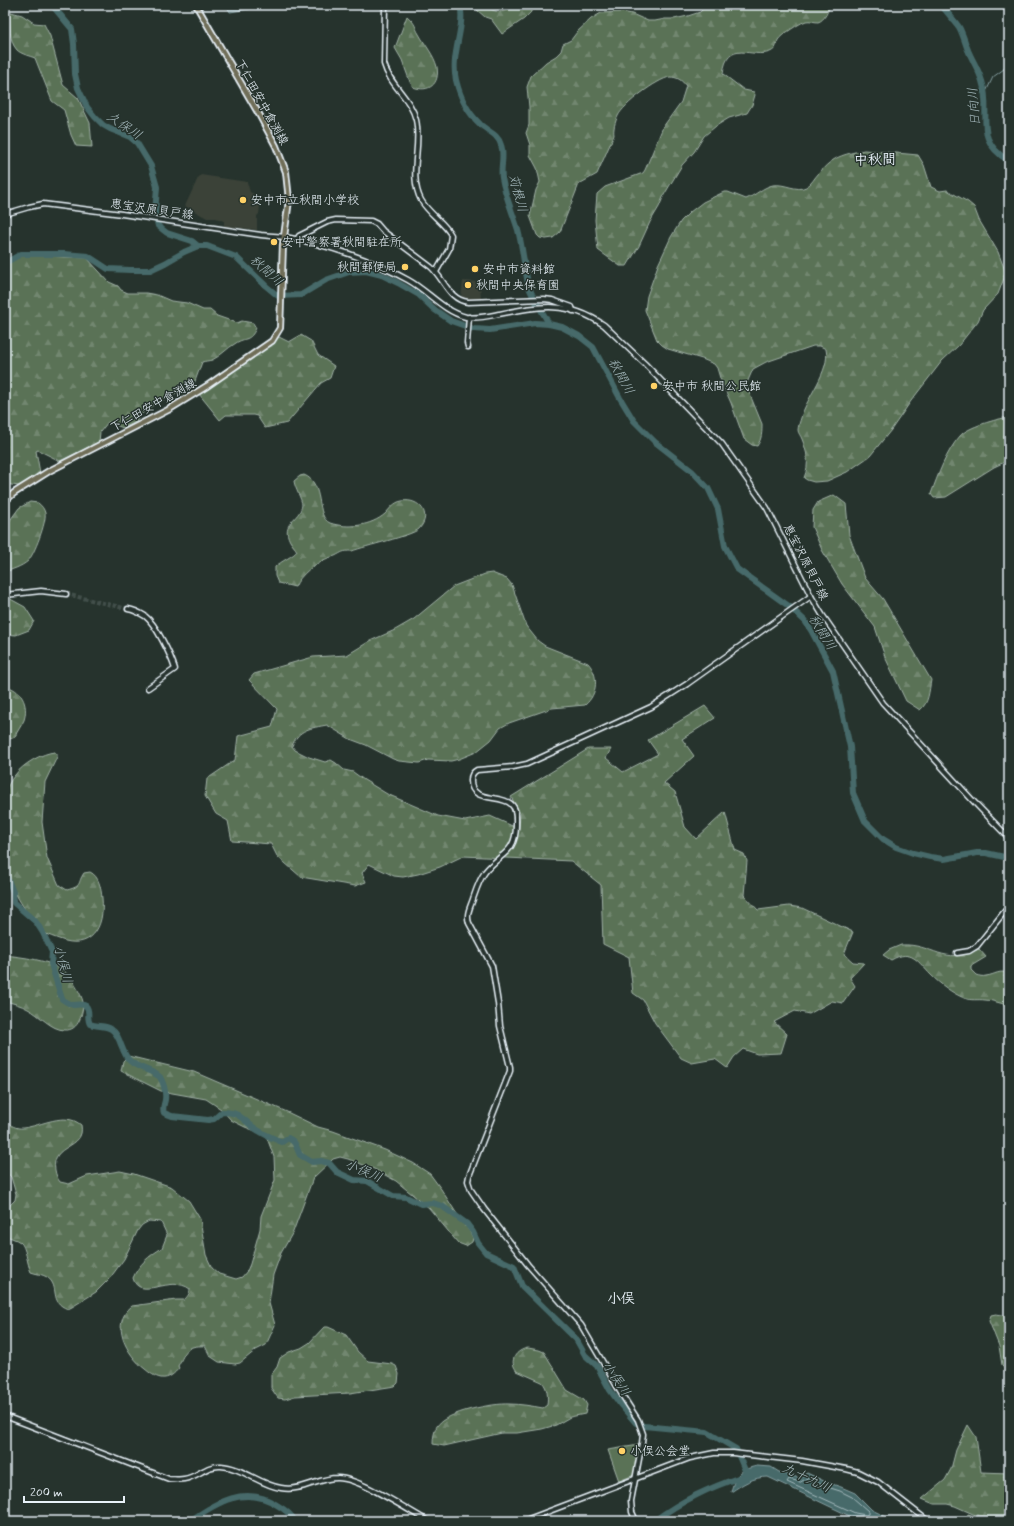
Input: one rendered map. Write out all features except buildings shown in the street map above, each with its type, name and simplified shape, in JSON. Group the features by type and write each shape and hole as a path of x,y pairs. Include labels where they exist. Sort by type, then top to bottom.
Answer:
{"main road":[{"name":"下仁田安中倉渕線","path":"5,502 14,492 49,471 168,410 207,386 272,341 280,328 283,244 289,200 286,172 282,158 260,116 196,5"}],"street":[{"path":"297,240 298,236 332,220 370,221 377,224 383,231 405,246 436,272 449,250 451,235 425,205 418,192 415,175 416,120 410,105 386,73 384,64 385,5"},
{"name":"恵宝沢原貝戸線","path":"5,214 43,204 284,237 345,252 381,266 409,280 449,310 468,317 478,318 544,306 561,308 586,315 604,325 645,364 722,444 767,508 811,596 883,703 1009,838"},
{"name":"恵宝沢原貝戸線","path":"436,272 453,295 463,302 533,299 552,300 572,307 573,311"},
{"path":"468,317 468,347"},
{"path":"5,595 40,591 66,594"},
{"path":"636,1521 631,1506 642,1443 642,1432 638,1420 622,1396 581,1325 528,1265 496,1225 484,1209 469,1184 469,1176 510,1071 510,1067 500,1026 492,966 469,923 468,915 482,876 510,848 515,840 516,832 516,816 514,808 511,804 502,799 477,794 473,788 471,778 472,773 477,770 513,767 527,764 651,707 687,684 811,596"},
{"path":"128,609 136,611 146,617 152,624 172,659 175,669 148,688"},
{"path":"957,953 970,950 977,946 1009,906"},
{"path":"5,1416 169,1479 184,1479 192,1477 205,1468 219,1466 234,1469 283,1489 296,1488 328,1479 345,1478 365,1486 428,1521"},
{"path":"523,1521 702,1455 714,1453 741,1453 834,1466 858,1472 878,1482 928,1521"}],"shaded area":[{"path":"201,175 247,182 250,192 261,198 259,214 257,216 257,230 224,226 224,221 216,218 207,218 185,206 198,178"},
{"path":"463,281 480,282 481,300 467,301 461,299"}],"green space":[{"path":"511,5 531,5 531,12 524,19 502,34 491,19 485,17 477,10 484,6 494,11 501,12 508,9"},
{"path":"707,5 830,5 823,19 818,22 806,21 796,26 778,40 772,51 763,53 741,52 730,56 725,63 723,74 744,90 754,92 755,95 752,105 747,113 729,118 704,136 694,152 682,165 664,195 639,246 627,266 620,266 598,250 595,220 597,194 605,187 643,173 663,127 681,102 686,86 677,78 670,77 657,82 633,99 621,111 615,123 614,135 597,174 579,184 560,232 553,238 540,238 537,235 530,216 536,190 540,182 537,168 530,155 530,145 526,133 529,125 527,87 531,76 561,51 563,44 571,40 591,19 601,13 622,12 632,14 648,21 655,21 688,16 700,12"},
{"path":"11,12 22,15 34,23 44,24 50,36 63,85 78,98 90,123 92,147 76,146 71,135 64,110 52,101 35,58 21,53 14,46 10,33 9,14"},
{"path":"407,16 414,24 436,63 437,78 432,86 428,88 419,89 413,87 402,60 395,48"},
{"path":"864,150 918,155 924,165 931,187 940,191 947,190 974,207 979,220 998,252 1006,273 998,294 983,310 978,321 959,345 942,361 870,456 847,472 827,481 814,482 804,478 807,467 807,458 798,429 804,410 822,375 827,357 826,349 820,346 813,346 766,362 753,369 746,385 762,427 759,443 757,446 752,445 744,439 717,368 714,364 668,349 657,340 645,310 647,296 658,265 671,237 681,221 703,202 724,192 728,192 746,199 766,187 773,185 782,185 798,189 806,187 829,163 844,155"},
{"path":"23,255 87,258 109,282 128,293 146,293 157,295 171,301 187,303 203,310 210,310 217,316 237,323 242,321 253,323 256,328 249,337 239,341 212,360 202,362 194,384 185,386 176,393 153,405 140,415 136,422 123,428 108,422 100,432 99,442 60,461 38,450 36,451 40,473 19,486 5,484 5,267 14,259"},
{"path":"301,335 311,341 318,355 334,366 330,378 321,383 287,423 265,428 257,416 253,415 226,415 220,420 199,394 279,337 289,342"},
{"path":"1009,417 1009,460 994,467 946,497 934,498 931,494 940,472 947,456 960,436 975,427"},
{"path":"304,475 311,479 315,485 325,520 330,523 344,526 366,524 379,518 392,506 402,501 414,502 419,505 422,508 425,518 419,529 407,535 352,551 346,551 323,560 304,574 295,587 278,583 275,576 275,567 297,551 290,541 287,529 298,514 302,505 294,481 300,476"},
{"path":"834,495 846,504 849,535 865,578 883,599 931,680 927,700 920,710 906,701 885,657 875,627 842,584 822,550 812,527 813,510 818,502"},
{"path":"30,502 38,503 43,508 45,513 40,538 31,558 28,561 5,572 5,527 19,508"},
{"path":"492,573 507,579 512,585 526,626 538,641 545,646 588,663 592,668 596,684 595,690 585,705 552,708 509,723 500,728 491,740 476,752 451,761 428,760 419,763 399,761 350,739 327,725 310,728 301,733 292,746 295,750 309,757 325,762 331,760 344,770 353,772 387,794 438,816 465,821 490,816 519,829 520,813 511,797 588,749 611,749 606,758 623,772 658,754 648,740 705,706 715,718 682,739 694,756 664,783 675,792 685,827 696,839 725,812 735,850 744,854 747,861 744,895 758,910 789,906 802,908 853,932 844,954 853,962 864,963 850,978 855,986 843,1003 832,1001 809,1014 795,1011 774,1022 787,1034 781,1053 757,1054 743,1049 734,1057 727,1068 715,1059 692,1063 681,1058 655,1023 643,1000 633,993 629,957 603,944 601,885 571,861 463,856 440,867 403,877 394,876 369,864 362,873 366,882 355,886 301,877 277,856 271,844 232,841 228,821 216,814 205,796 207,779 235,760 238,736 272,727 277,709 249,680 254,674 313,657 347,655 370,641 395,630 414,619 454,586 485,574"},
{"path":"5,596 25,607 34,621 29,630 16,635 5,634"},
{"path":"5,686 15,690 22,698 25,714 24,720 15,737 5,741"},
{"path":"55,752 57,757 45,782 42,822 47,858 59,885 67,890 72,889 78,886 84,873 90,872 96,876 102,894 101,919 98,927 94,934 80,942 70,942 59,939 48,935 41,930 19,899 9,878 6,866 4,842 5,794 10,782 18,771 28,763 44,754"},
{"path":"901,945 922,947 938,953 956,956 967,954 979,949 986,957 971,966 971,970 976,975 981,976 1000,972 1009,974 1009,1005 988,1000 972,1000 964,998 942,985 914,958 904,955 891,960 883,955 889,950"},
{"path":"5,955 52,964 66,973 78,990 83,1002 81,1016 74,1028 65,1030 55,1028 28,1009 5,1001"},
{"path":"128,1056 194,1072 318,1127 385,1150 413,1163 430,1174 470,1232 473,1238 472,1242 466,1246 458,1243 429,1208 396,1181 374,1169 348,1159 340,1157 333,1159 313,1178 293,1232 281,1253 273,1275 269,1303 275,1325 266,1345 256,1350 240,1363 235,1364 219,1362 210,1356 205,1346 190,1348 185,1353 178,1366 179,1368 171,1376 164,1378 155,1376 138,1363 132,1356 123,1339 121,1330 125,1313 132,1306 184,1300 189,1292 190,1289 182,1285 174,1284 142,1288 136,1285 133,1278 145,1261 162,1248 167,1235 161,1222 149,1221 142,1225 124,1259 110,1278 96,1292 68,1309 58,1302 53,1285 47,1277 31,1272 22,1244 5,1235 5,1215 10,1205 15,1200 16,1194 11,1177 5,1170 5,1122 20,1128 30,1127 53,1120 68,1119 81,1125 81,1133 74,1143 62,1150 55,1161 55,1170 57,1178 60,1182 69,1184 87,1176 120,1171 134,1174 172,1187 189,1201 200,1219 206,1255 212,1268 219,1274 236,1279 242,1277 247,1271 260,1229 261,1216 275,1180 274,1157 267,1138 263,1134 231,1120 221,1109 206,1099 161,1091 121,1071 123,1061"},
{"path":"996,1314 1009,1316 1009,1372 1002,1365 999,1346 989,1321 991,1315"},
{"path":"324,1327 328,1327 346,1335 358,1352 368,1361 392,1364 396,1366 399,1374 398,1383 395,1386 350,1393 295,1396 285,1399 278,1398 271,1388 271,1375 277,1367 280,1358 309,1343"},
{"path":"528,1348 544,1352 567,1390 584,1400 587,1405 585,1414 570,1417 556,1425 542,1429 517,1433 502,1433 444,1446 433,1444 435,1430 442,1421 470,1409 502,1404 543,1408 547,1405 547,1393 542,1382 517,1371 514,1367 513,1360 515,1356 520,1351"},
{"path":"968,1425 976,1437 981,1472 1009,1473 1009,1521 999,1521 973,1514 955,1506 947,1504 934,1504 922,1499 945,1480 951,1469 956,1450"},
{"path":"639,1445 634,1475 619,1481 608,1450"},
{"path":"968,1514 986,1521 966,1521"}],"water":[{"path":"226,5 257,5 249,9 230,12"},
{"path":"757,1466 771,1467 779,1472 799,1478 807,1473 855,1493 872,1510 895,1521 872,1521 854,1518 768,1477 753,1480 731,1492 734,1481 739,1474 746,1469"}],"waterway":[{"name":"久保川","path":"52,5 72,29 75,74 78,88 87,107 103,125 130,137 137,143 151,166 157,187 155,213 158,226 167,233 192,241 198,246"},
{"name":"苅根川","path":"460,5 461,22 455,60 456,80 462,98 471,114 500,141 503,153 503,185 518,230 529,287 549,324"},
{"name":"日向川","path":"941,5 959,27 981,77 986,104 985,125 990,143 997,152 1009,161"},
{"path":"1009,31 1009,36"},
{"path":"985,94 993,77 1004,69 1009,58"},
{"name":"秋間川","path":"5,263 21,254 64,254 88,256 108,269 150,270 198,246 207,246 236,257 278,296 301,295 326,280 349,272 366,271 382,275 398,283 419,295 435,310 451,321 474,329 490,330 535,323 562,327 579,336 593,347 634,421 655,442 692,471 708,488 718,509 725,546 737,569 790,607 805,621 812,632 833,671 850,747 853,793 865,821 883,839 896,847 913,853 944,859 977,853 986,853 1009,858"},
{"name":"小俣川","path":"5,872 13,892 14,903 36,922 52,952 51,964 62,999 73,1005 81,1004 86,1006 90,1024 111,1029 117,1035 127,1058 130,1061 160,1077 165,1091 163,1108 164,1113 172,1116 208,1120 214,1119 222,1112 237,1114 256,1129 271,1137 282,1142 288,1138 295,1143 300,1155 312,1162 321,1161 329,1163 337,1172 354,1180 367,1181 393,1196 406,1197 421,1204 433,1203 442,1206 467,1224 478,1243 486,1253 514,1266 522,1286 576,1339 585,1355 597,1366 610,1390 636,1423 644,1426 707,1432 736,1449 747,1475"},
{"name":"九十九川","path":"654,1521 696,1495 741,1477"},
{"name":"九十九川","path":"190,1521 221,1502 243,1496 254,1496 265,1499 285,1510 295,1521"}],"tunnel":[{"path":"66,594 128,609"}],"place":[{"name":"安中市立秋間小学校","path":"243,200"},
{"name":"安中警察署秋間駐在所","path":"274,242"},
{"name":"秋間郵便局","path":"405,267"},
{"name":"安中市資料館","path":"475,269"},
{"name":"秋間中央保育園","path":"468,285"},
{"name":"安中市 秋間公民館","path":"654,386"},
{"name":"小俣公会堂","path":"622,1451"}],"district":[{"name":"中秋間","path":"875,159"},
{"name":"小俣","path":"621,1298"}]}
